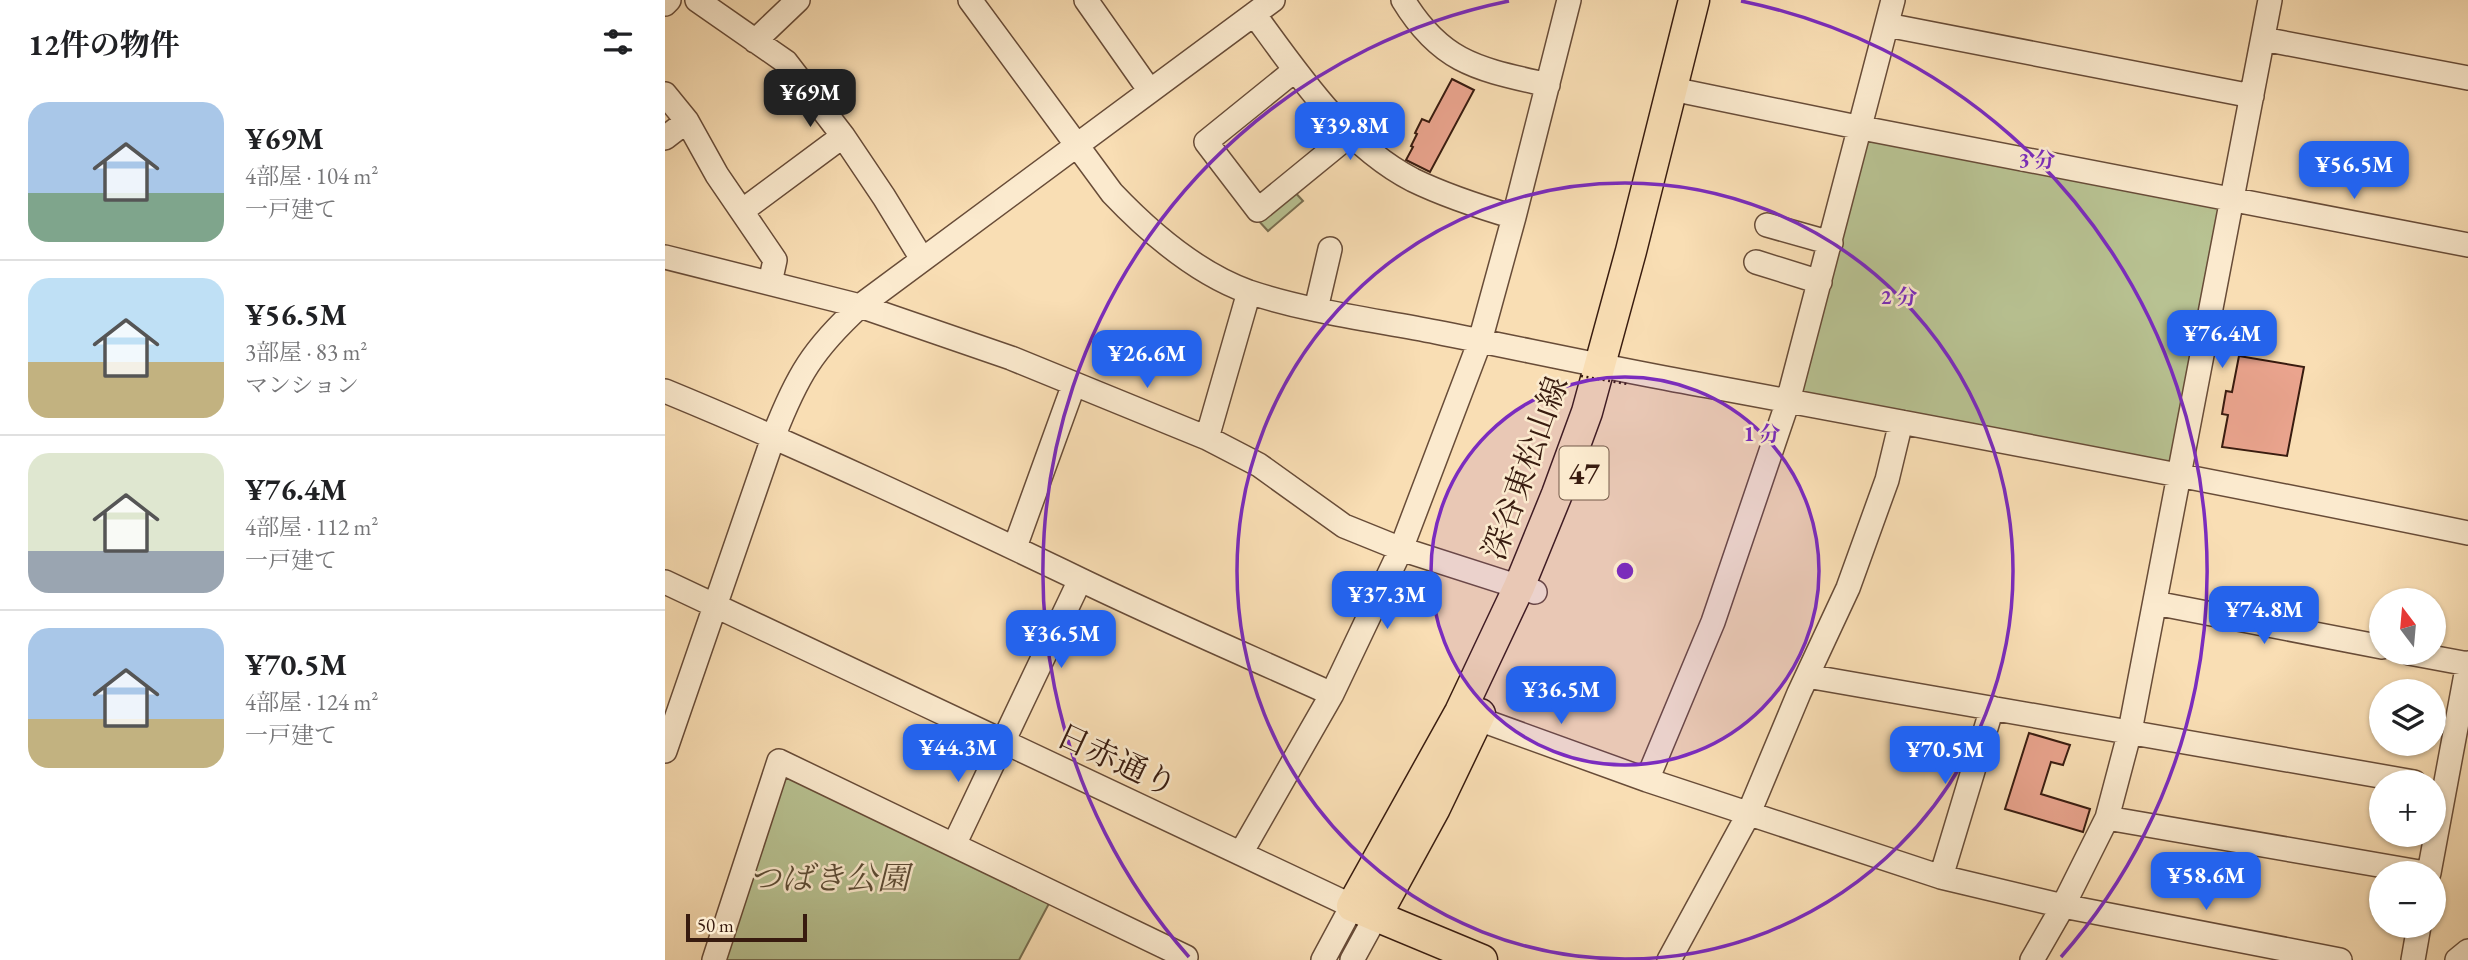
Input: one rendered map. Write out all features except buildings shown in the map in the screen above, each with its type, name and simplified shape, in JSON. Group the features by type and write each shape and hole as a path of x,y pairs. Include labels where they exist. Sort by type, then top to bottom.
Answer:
{"main road":[{"name":"深谷東松山線","path":"1681,91 1694,0"},
{"name":"深谷東松山線","path":"1364,911 1469,716 1527,589 1587,412 1606,374 1652,174 1713,0"},
{"path":"1364,911 1482,960"}],"street":[{"path":"665,4 669,0"},
{"path":"697,0 786,62 843,136 922,259"},
{"path":"754,41 798,0"},
{"path":"970,0 1112,193 1136,218 1182,256 1218,278 1249,292 1316,309 1480,341 1606,374 1788,401 2179,474 2468,533"},
{"path":"665,751 774,436 803,369 819,347 860,306 1273,0"},
{"path":"1403,0 1415,20 1440,47 1465,63 1548,85"},
{"path":"1241,853 1332,694 1401,549 1480,341 1569,0"},
{"path":"1647,780 1713,622 1788,401 1862,128 1893,0"},
{"path":"2032,960 2108,818 2130,731 2270,0"},
{"path":"1096,4 1150,91"},
{"path":"1254,14 1295,70 1350,134 1411,179 1459,201 1514,217"},
{"path":"1887,25 2252,96"},
{"path":"2263,39 2468,78"},
{"path":"1295,70 1206,142 1258,210 1350,134"},
{"path":"1681,91 2468,245"},
{"path":"665,94 687,121 717,175 775,260 770,283"},
{"path":"665,138 687,121"},
{"path":"741,211 843,136"},
{"path":"1767,225 1831,243"},
{"path":"1316,309 1330,249"},
{"path":"665,257 860,306 1011,358 1207,438 1259,465 1344,526 1401,549 1527,589"},
{"path":"1756,262 1820,282"},
{"path":"1207,438 1249,292"},
{"path":"1015,547 1074,384"},
{"path":"665,391 774,436 1015,547 1080,580 1332,694"},
{"path":"1669,960 1748,815 1848,588 1888,480 1901,422"},
{"path":"954,845 1080,580"},
{"name":"日赤通り","path":"665,582 1364,911"},
{"path":"2155,603 2369,644"},
{"path":"2443,770 2468,664 2447,660"},
{"path":"1807,676 2369,774"},
{"path":"1941,877 1991,708"},
{"path":"1469,716 1748,815 1941,877 2063,906 2340,960"},
{"path":"714,960 779,761 1186,957 1184,960"},
{"path":"2108,818 2369,863"},
{"path":"1323,960 1364,911"},
{"path":"1352,960 1364,911"},
{"path":"2413,960 2417,938"},
{"path":"2457,960 2468,951"}],"green space":[{"path":"1862,128 2232,199 2179,474 1788,401"},
{"path":"1292,189 1303,201 1268,231 1257,219"},
{"name":"つばき公園","path":"781,766 1053,896 1019,960 717,960"}]}
